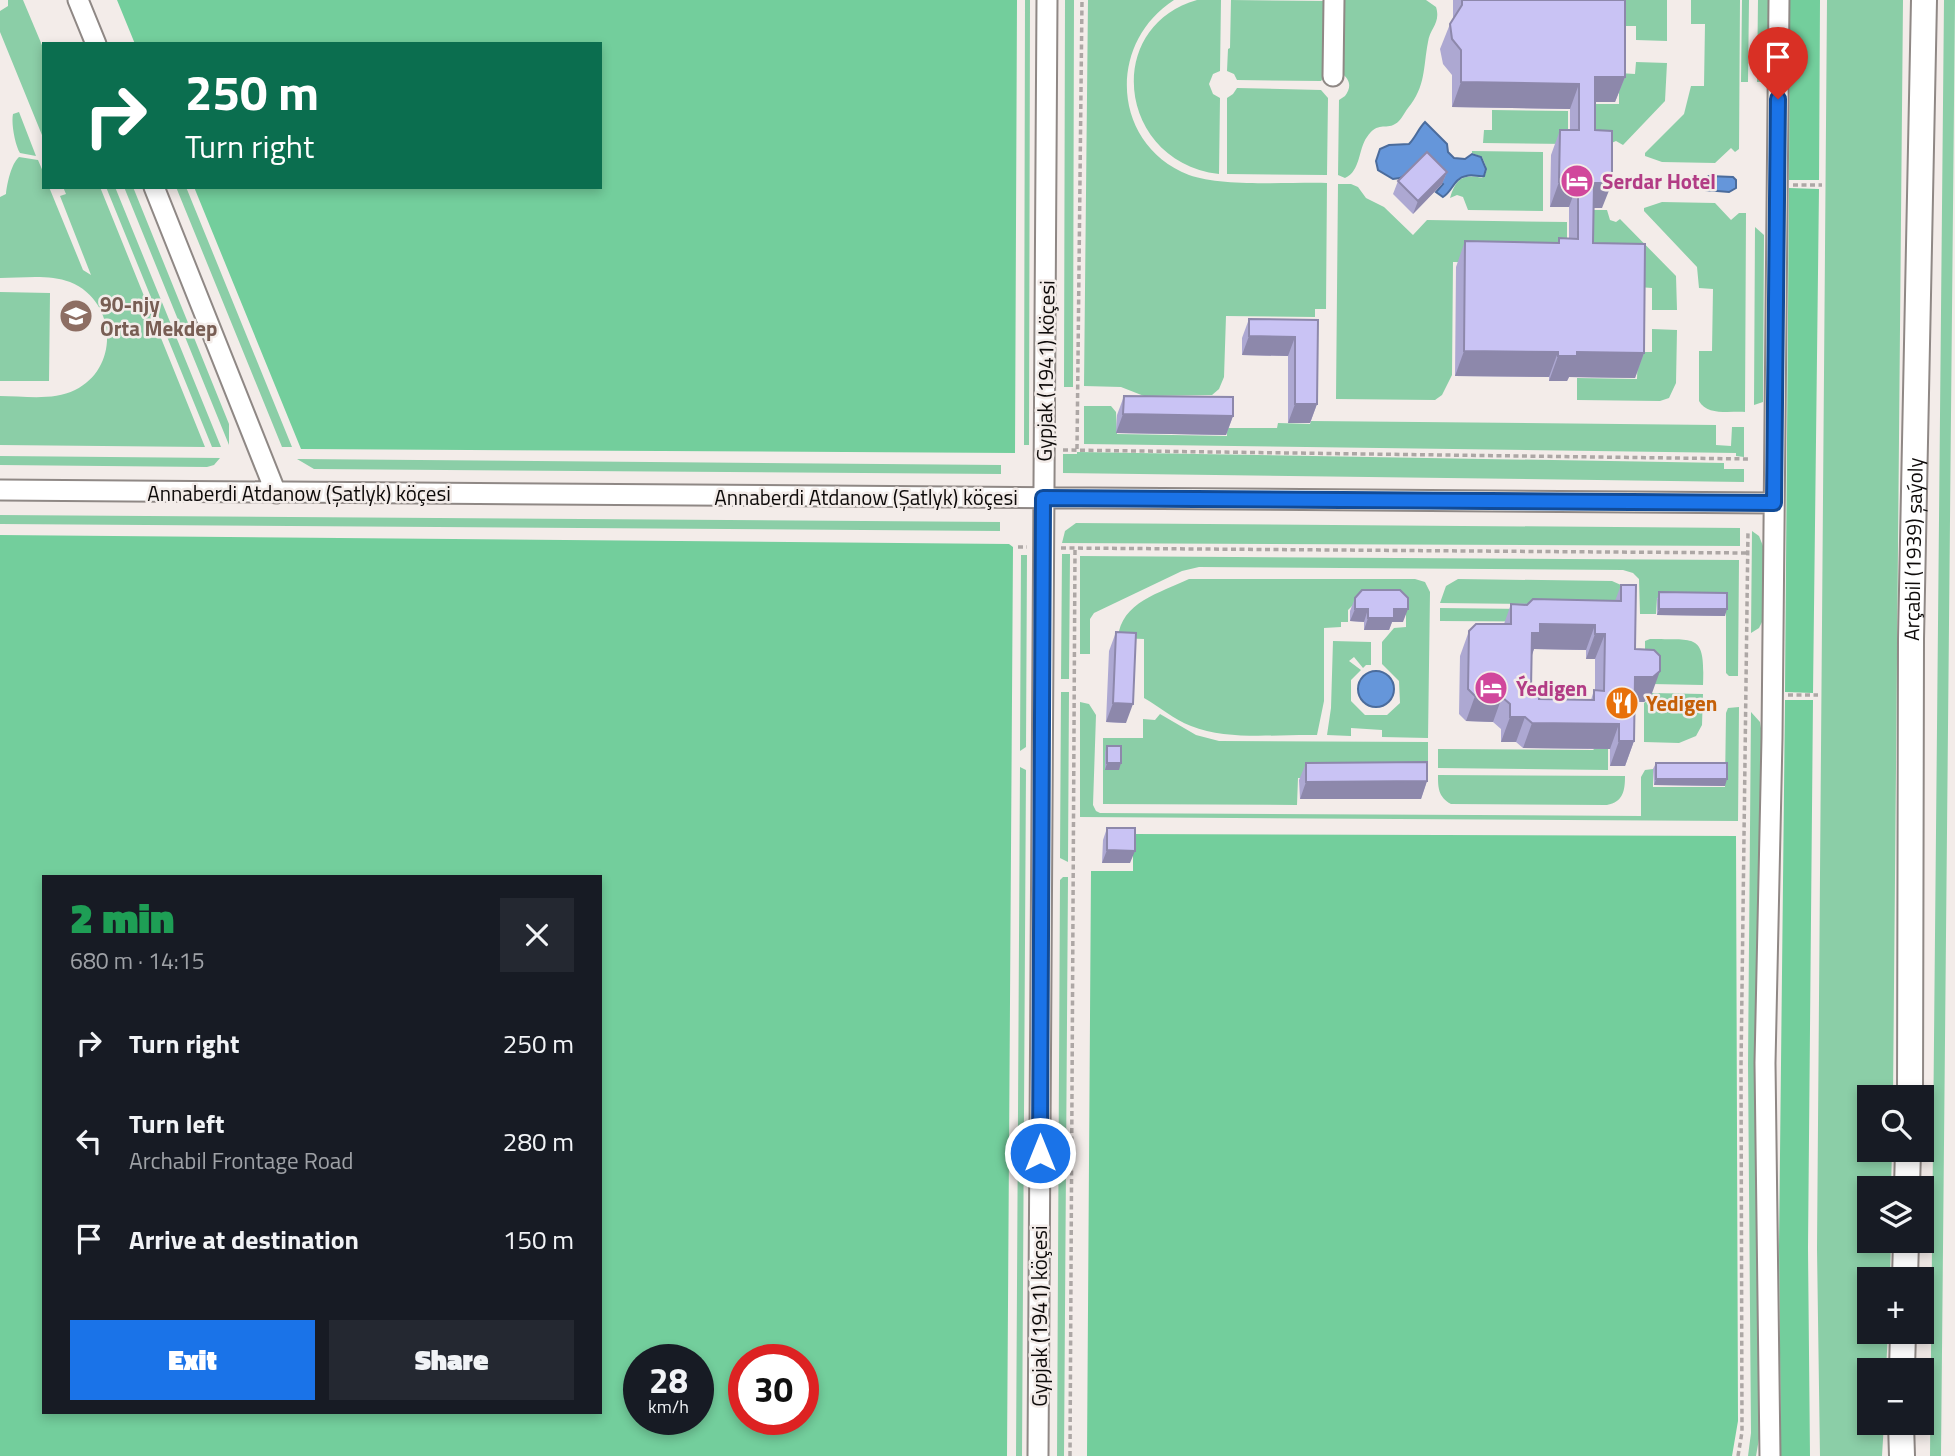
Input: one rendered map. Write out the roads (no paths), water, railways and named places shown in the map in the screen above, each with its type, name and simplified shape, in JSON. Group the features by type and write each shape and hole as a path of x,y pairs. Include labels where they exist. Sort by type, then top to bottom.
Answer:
{"main road":[{"name":"Arçabil (1939) şaýoly","path":"1910,1085 1911,639 1924,0"},
{"path":"1901,1435 1902,1456"}],"street":[{"path":"79,0 95,42"},
{"name":"Gypjak (1941) köçesi","path":"1038,1456 1047,0"},
{"path":"1333,76 1334,0"},
{"path":"1770,1456 1765,1063 1772,695 1779,0"},
{"path":"155,189 276,493"},
{"name":"Annaberdi Atdanow (Şatlyk) köçesi","path":"0,490 1774,503"}],"water":[{"path":"1425,122 1447,144 1448,152 1454,158 1465,159 1472,154 1481,157 1486,169 1484,176 1462,177 1443,197 1436,192 1443,184 1423,164 1400,178 1393,179 1378,170 1376,161 1380,149 1389,145 1409,144"},
{"path":"1709,176 1733,177 1736,180 1736,188 1729,192 1705,190 1701,184 1702,180"},
{"path":"1376,671 1389,676 1394,689 1389,702 1376,707 1363,702 1358,689 1363,676"}],"place":[{"name":"Serdar Hotel","path":"1577,181"},
{"name":"90-njy Orta Mekdep","path":"76,316"},
{"name":"Ýedigen","path":"1491,688"},
{"name":"Yedigen","path":"1622,703"}]}
